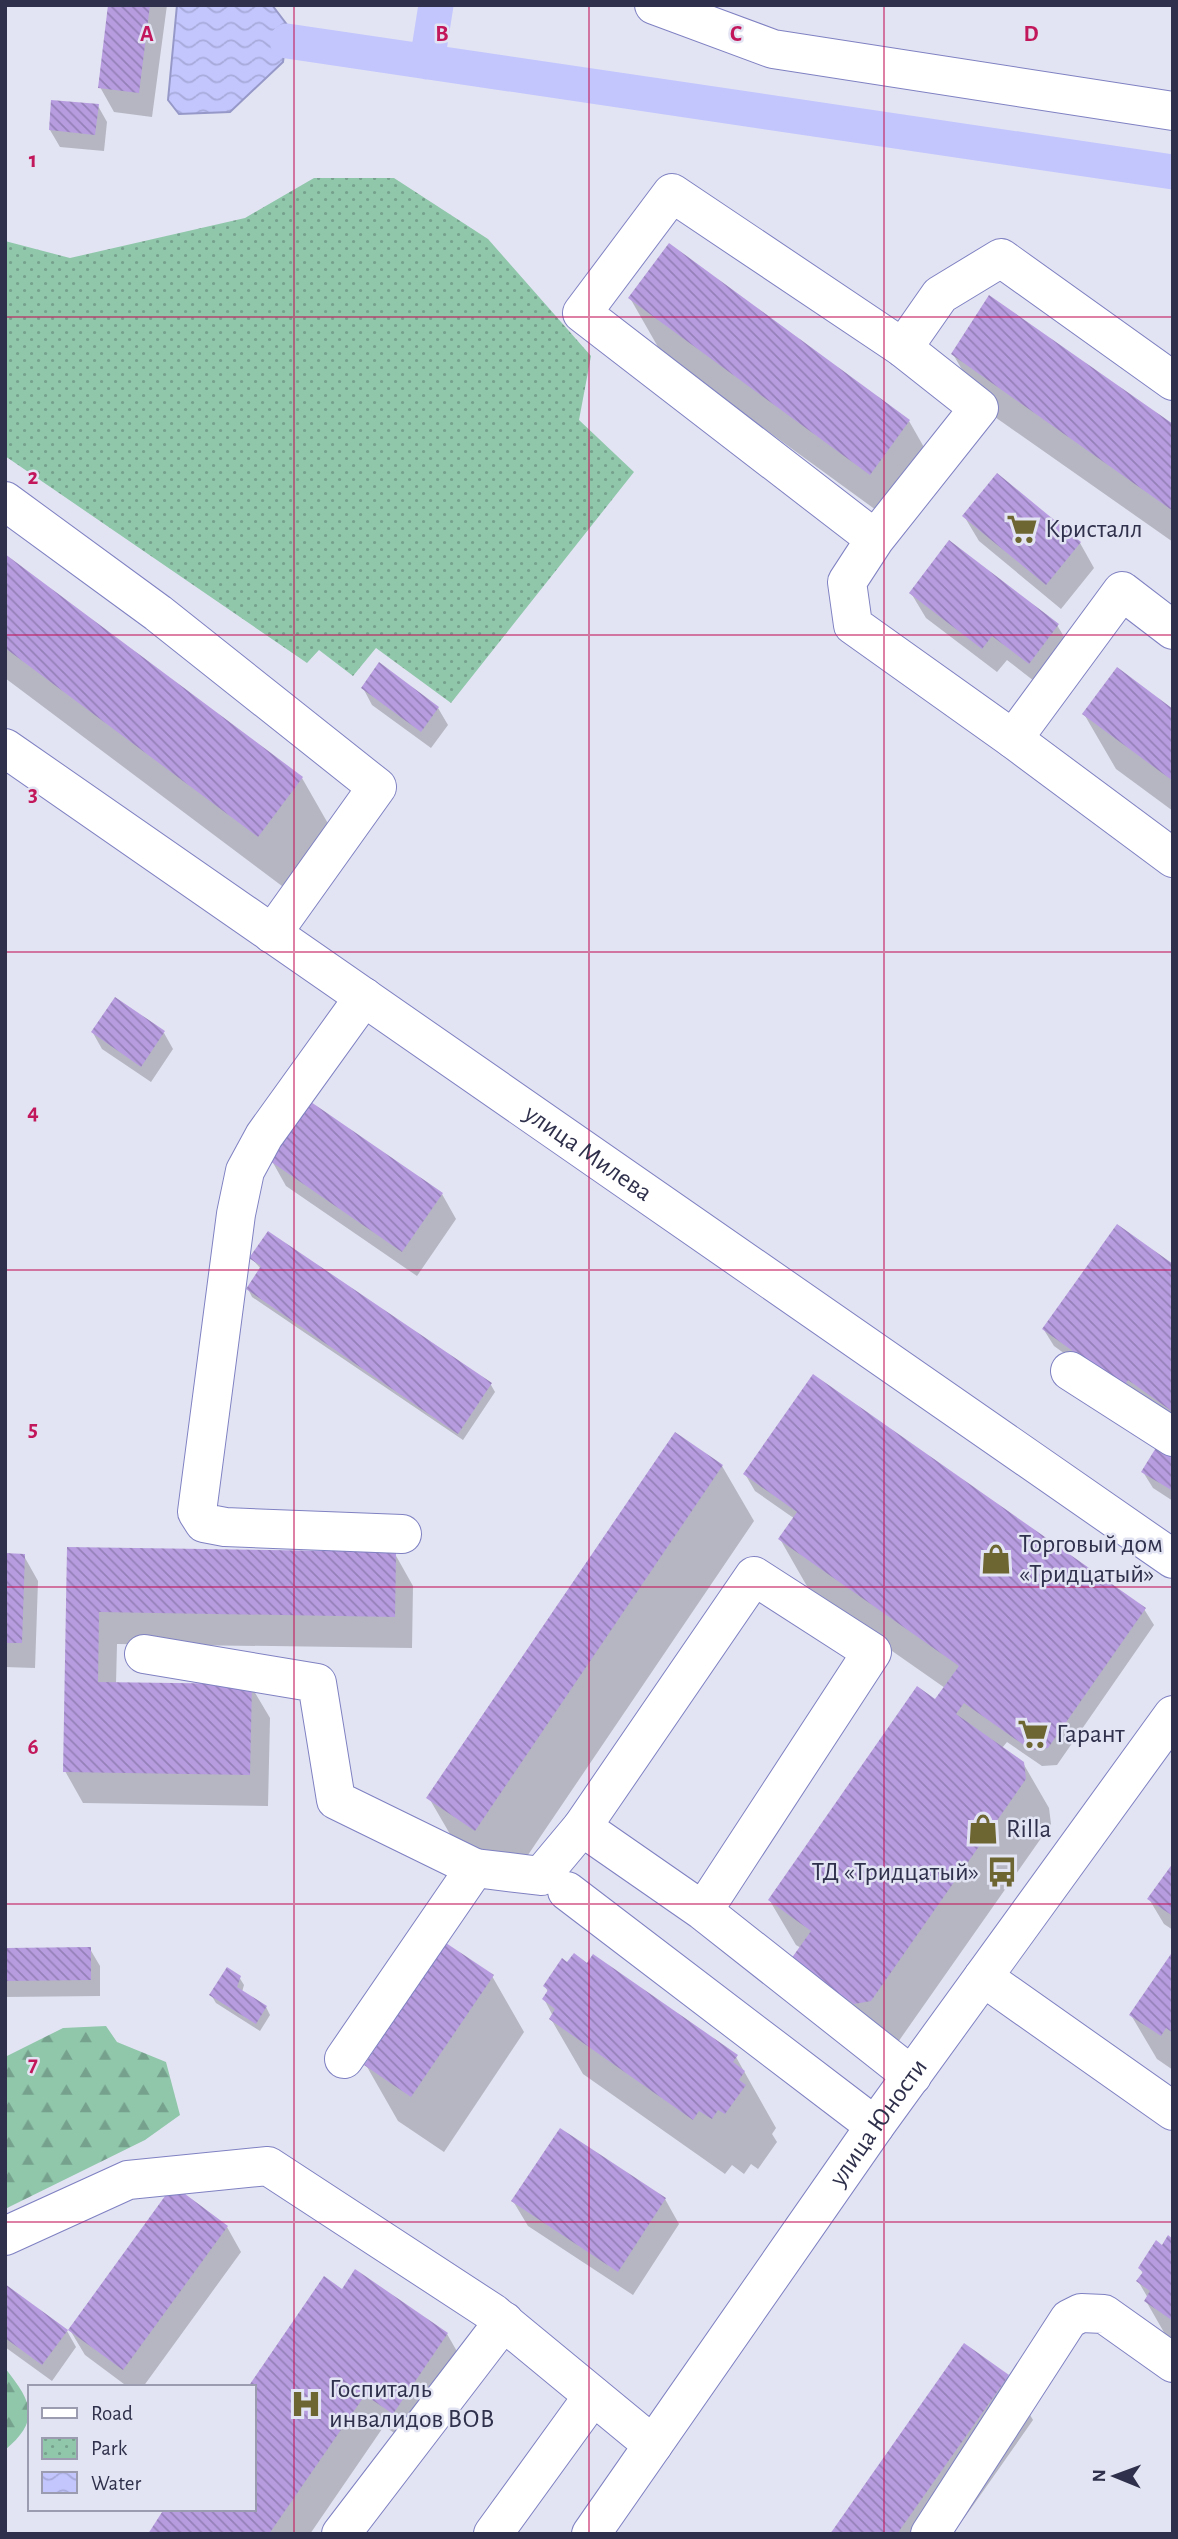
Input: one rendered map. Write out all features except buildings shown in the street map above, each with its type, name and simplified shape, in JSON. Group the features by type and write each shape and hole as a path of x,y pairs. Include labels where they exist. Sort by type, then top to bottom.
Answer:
{"street":[{"path":"654,5 773,50 1173,111"},
{"path":"876,539 582,313 672,193 903,348 979,408 876,539 848,582 853,625 1173,858"},
{"path":"903,348 940,295 1001,258 1173,381"},
{"path":"5,501 158,612 377,787 272,934"},
{"path":"1013,739 1122,591 1173,630"},
{"name":"улица Милева","path":"5,748 1173,1559"},
{"path":"364,998 264,1136 245,1171 236,1214 197,1512 204,1523 225,1527 402,1534"},
{"path":"1070,1371 1173,1437"},
{"path":"144,1654 317,1683 336,1800 475,1868 541,1875 582,1827 754,1576 872,1652 704,1911"},
{"name":"улица Юности","path":"591,2534 875,2126 1173,1716"},
{"path":"582,1827 704,1911 912,2076"},
{"path":"344,2059 475,1868"},
{"path":"567,1891 875,2126"},
{"path":"983,1977 1173,2111"},
{"path":"5,2236 128,2180 268,2166 504,2321 653,2445"},
{"path":"930,2534 1069,2319 1081,2313 1104,2314 1173,2363"},
{"path":"341,2534 504,2321"},
{"path":"493,2534 593,2396"}],"green space":[{"path":"314,178 394,178 488,239 591,356 579,420 634,472 451,703 376,648 353,676 319,650 307,663 5,456 5,241 70,258 245,218"},
{"path":"106,2026 117,2042 166,2062 180,2115 145,2140 5,2209 5,2057 63,2028"},
{"path":"5,2368 26,2400 28,2419 17,2439 5,2450"}],"water":[{"path":"177,5 272,5 288,26 283,62 230,112 179,114 168,100"}],"waterway":[{"path":"427,62 436,5"},
{"path":"287,41 1173,172"}],"place":[{"name":"Кристалл","path":"1022,529"},
{"name":"Торговый дом «Тридцатый»","path":"996,1559"},
{"name":"Гарант","path":"1033,1734"},
{"name":"Rilla","path":"983,1829"},
{"name":"ТД «Тридцатый»","path":"1002,1872"},
{"name":"Госпиталь инвалидов ВОВ","path":"306,2404"}]}
